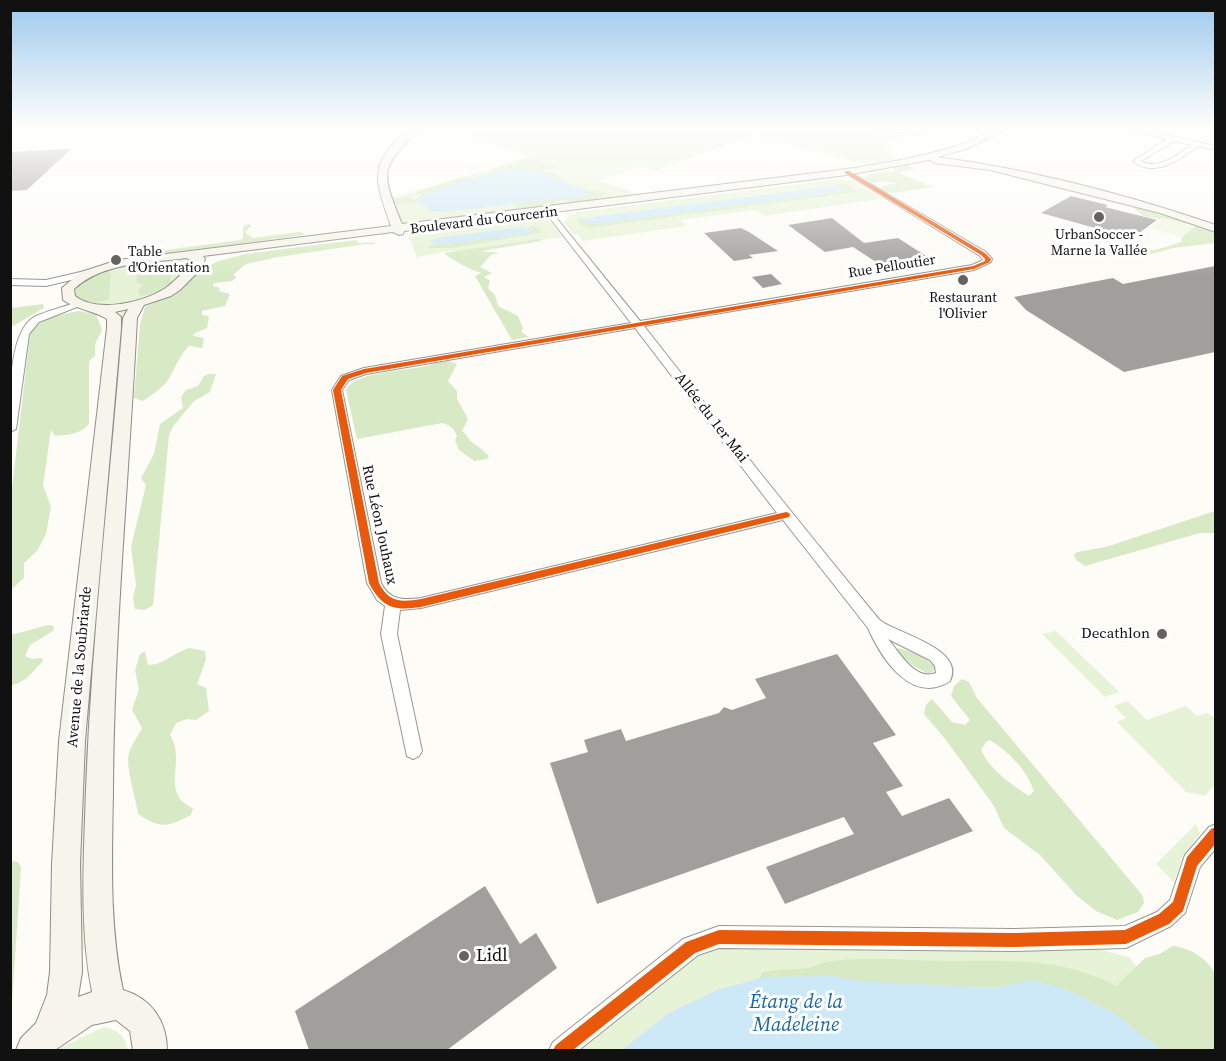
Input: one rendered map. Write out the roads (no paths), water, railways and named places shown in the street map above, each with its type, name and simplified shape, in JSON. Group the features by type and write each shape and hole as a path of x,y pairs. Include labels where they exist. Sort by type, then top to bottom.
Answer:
{"street":[{"path":"382,178 381,182 398,230"},
{"name":"Boulevard du Courcerin","path":"89,273 124,263 550,212 814,178"},
{"name":"Rue Pelloutier","path":"637,324 974,267 987,262 988,259 983,254 856,178"},
{"path":"1032,178 1164,211 1215,229"},
{"name":"Allée du 1er Mai","path":"550,212 786,515 875,625"},
{"name":"Boulevard du Courcerin","path":"77,305 99,308 140,303 166,293 190,272 236,254 398,230"},
{"path":"188,255 200,260 190,272"},
{"path":"10,284 46,283 89,273"},
{"path":"67,292 74,283 89,273"},
{"path":"10,284 54,287 67,292"},
{"path":"67,292 69,300 77,305"},
{"name":"Avenue de la Soubriarde","path":"41,1042 60,1004 66,972 66,864 72,741 114,421 130,318 140,303"},
{"path":"10,429 24,334 36,320 77,305"},
{"name":"Avenue de la Soubriarde","path":"99,308 109,312 115,320 114,421 100,776 100,927 102,966 110,1004"},
{"name":"Rue Léon Jouhaux","path":"637,324 371,369 342,380 337,394 374,583 380,597 393,604 405,606 421,603 786,515"},
{"name":"Rue Léon Jouhaux","path":"393,604 389,634 413,751"},
{"path":"561,1050 691,947 719,937 1037,940 1109,939 1137,933 1164,919 1178,906 1192,862 1215,833"},
{"path":"41,1042 69,1018 90,1008 110,1004 126,1007 138,1014 147,1027 155,1048"}],"water":[{"path":"475,178 552,178 591,192 581,196 445,212 430,211 419,201 420,198 430,193"},
{"path":"835,186 846,188 841,191 596,224 582,222 593,217"},
{"path":"521,227 534,229 526,234 439,245 428,242 437,238"},
{"name":"Étang de la Madeleine","path":"832,976 861,981 995,988 1034,980 1069,991 1114,1013 1161,1050 622,1050 669,1013 717,990 765,977"}],"place":[{"name":"UrbanSoccer - Marne la Vallée","path":"1099,217"},
{"name":"Table d'Orientation","path":"116,260"},
{"name":"Restaurant l'Olivier","path":"963,280"},
{"name":"Decathlon","path":"1162,634"},
{"name":"Lidl","path":"464,956"}]}
